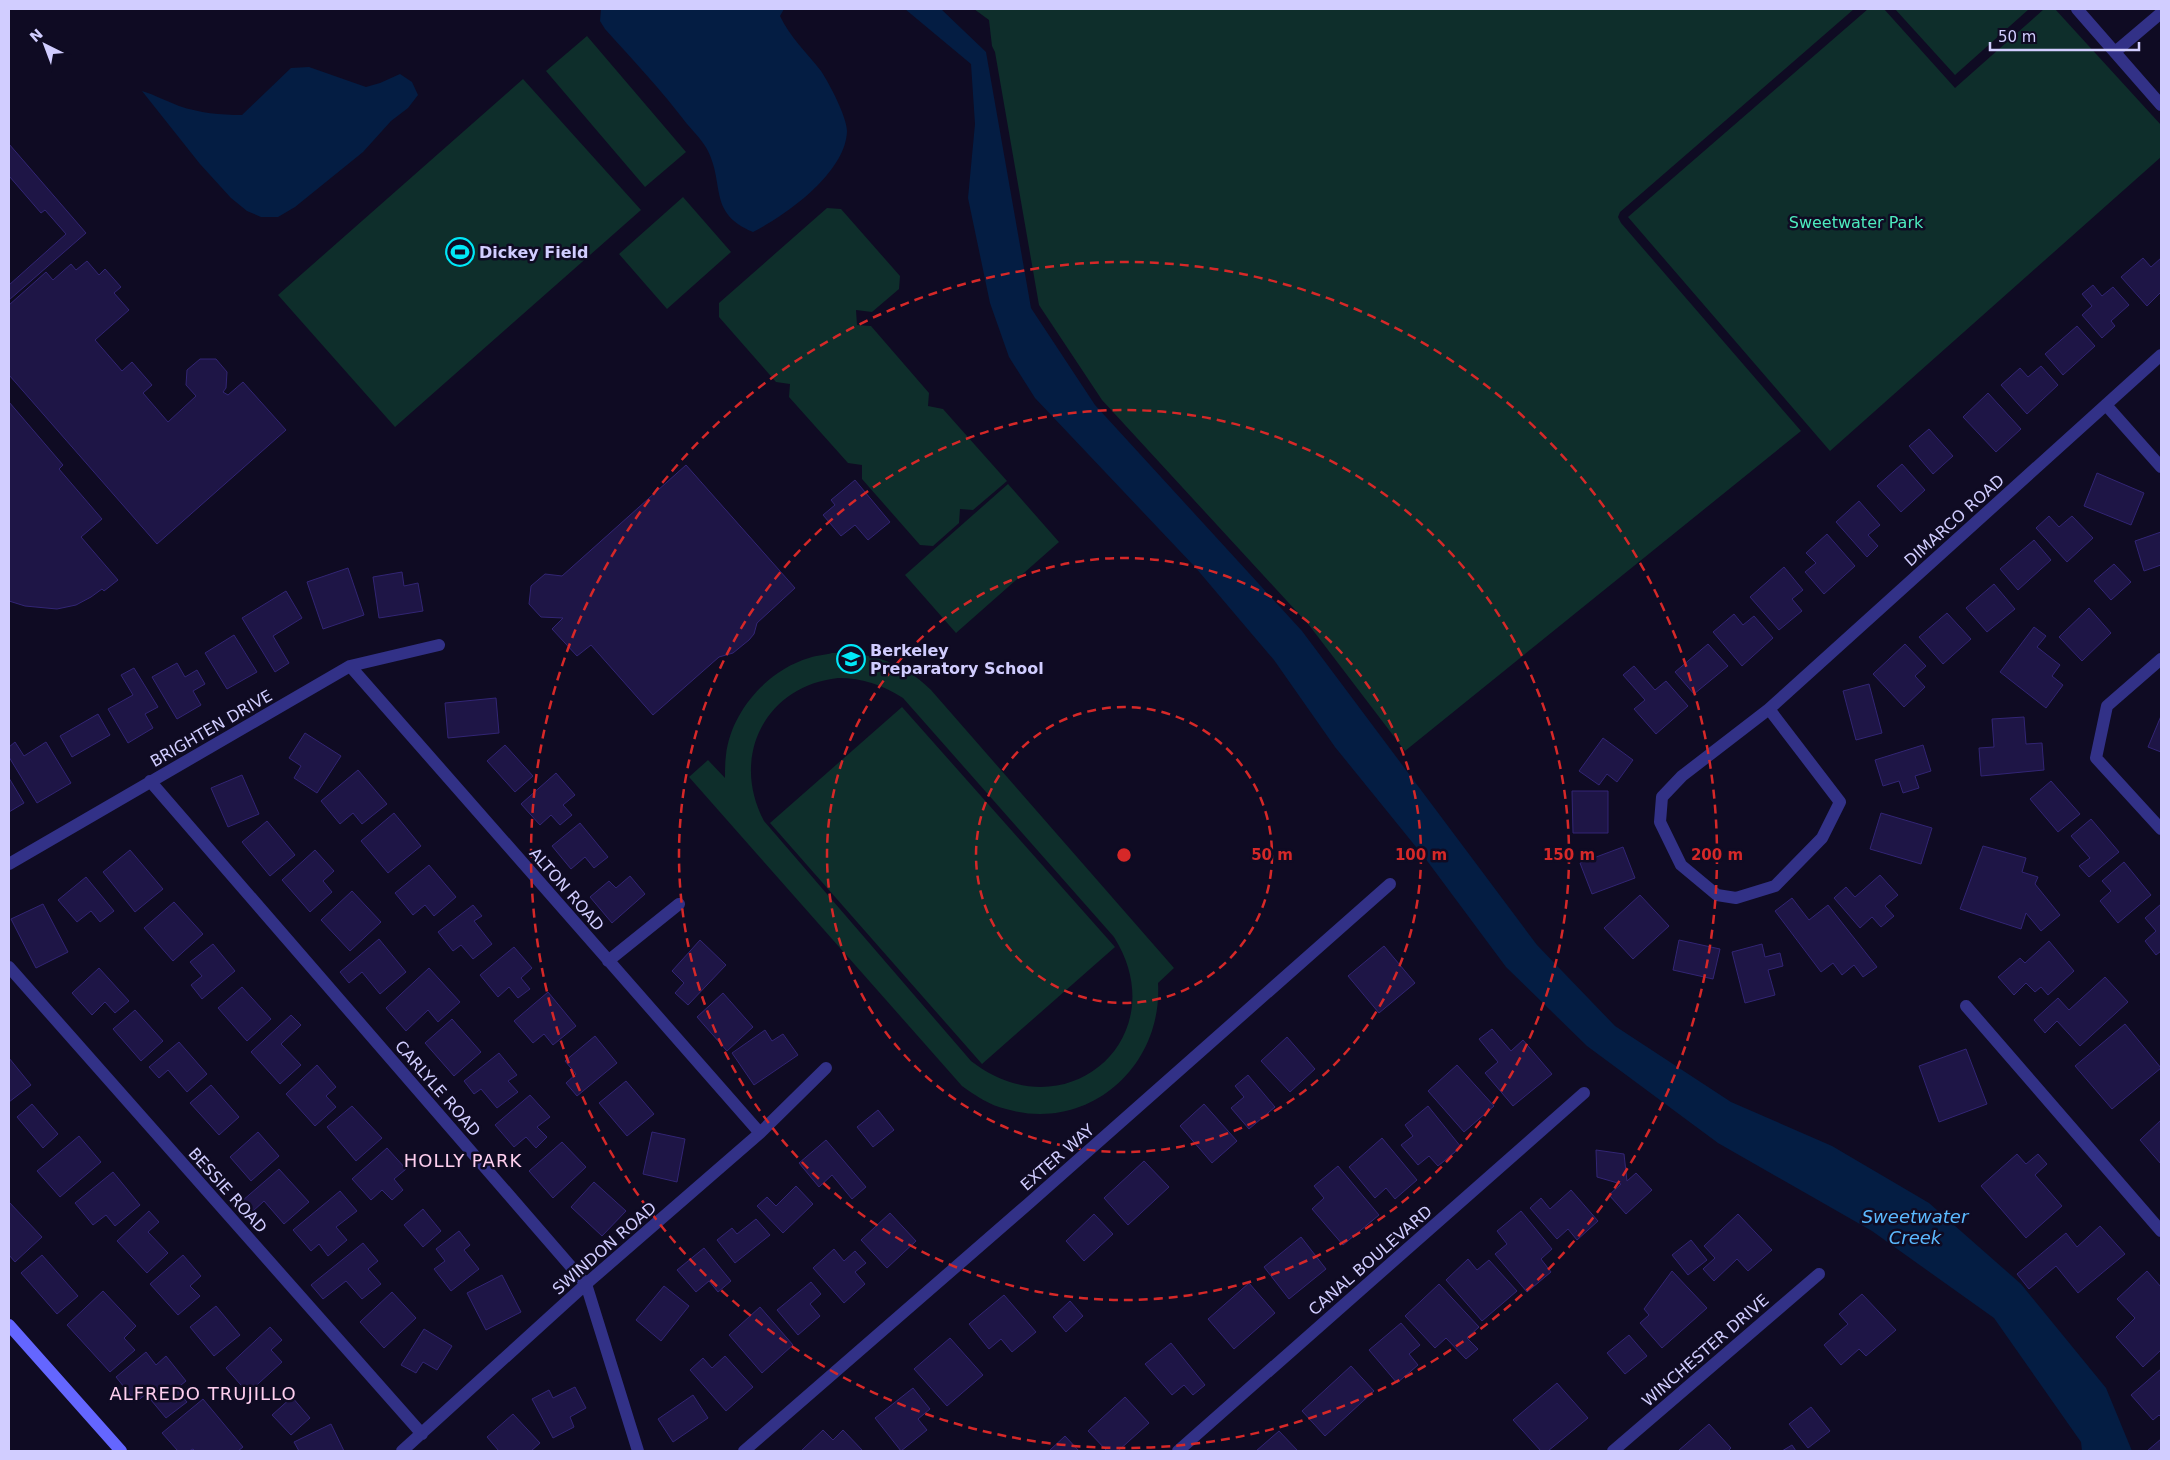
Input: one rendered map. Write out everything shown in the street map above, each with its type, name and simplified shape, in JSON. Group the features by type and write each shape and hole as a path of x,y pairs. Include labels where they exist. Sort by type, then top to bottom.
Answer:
{"street":[{"path":"2077,9 2161,104"},
{"path":"2115,52 2161,13"},
{"name":"DIMARCO ROAD","path":"1769,709 1840,802 1822,838 1775,886 1736,898 1717,895 1682,865 1660,822 1662,797 1682,776 1769,709 2161,355"},
{"path":"2106,405 2161,467"},
{"name":"BRIGHTEN DRIVE","path":"9,864 350,666 439,645"},
{"path":"2161,659 2107,706 2096,758 2161,829"},
{"name":"ALTON ROAD","path":"350,666 760,1133"},
{"name":"CARLYLE ROAD","path":"150,781 586,1284 638,1451"},
{"name":"EXTER WAY","path":"744,1451 1027,1205 1390,884"},
{"path":"608,961 680,904"},
{"name":"BESSIE ROAD","path":"9,967 422,1434"},
{"path":"1966,1006 2161,1231"},
{"name":"SWINDON ROAD","path":"402,1451 586,1284 760,1133 826,1068"},
{"name":"CANAL BOULEVARD","path":"1178,1451 1584,1093"},
{"name":"WINCHESTER DRIVE","path":"1613,1451 1819,1274"},
{"path":"9,1325 121,1451"}],"green space":[{"path":"974,9 1854,9 1620,212 1618,217 1621,223 1801,431 1405,751 1309,625 1102,400 1039,305 995,52 992,46 989,20"},
{"name":"Sweetwater Park","path":"1868,9 1884,9 1955,88 2044,9 2055,9 2161,125 2161,157 1830,451 1628,217"},
{"path":"1895,9 2029,9 1955,75"},
{"path":"587,36 686,152 645,187 546,71"},
{"name":"Dickey Field","path":"523,79 641,210 395,427 278,295"},
{"path":"683,197 731,252 667,309 619,254"},
{"path":"827,208 841,209 900,276 899,289 872,312 856,310 857,325 871,326 929,393 928,406 943,409 1007,481 973,510 960,509 959,523 933,546 920,545 862,479 862,465 848,463 789,397 790,384 776,382 719,317 719,303"},
{"path":"1008,484 1059,542 956,633 905,575"},
{"path":"832,653 861,655 886,661 909,672 931,690 1174,968 1158,983 1156,1014 1148,1042 1134,1066 1115,1086 1091,1102 1065,1111 1036,1114 994,1105 962,1086 689,777 708,760 725,778 729,739 735,723 754,694 779,672 794,664 812,657","holes":["838,678 856,679 872,683 888,689 903,698 1114,937 1130,974 1132,1009 1121,1040 1102,1064 1075,1081 1042,1087 1007,1081 971,1061 764,821 754,797 751,773 753,750 761,728 774,710 791,695 812,684"]},
{"path":"902,707 1115,947 982,1064 770,823"}],"water":[{"path":"601,9 784,9 780,16 784,24 821,71 844,117 847,131 844,146 837,162 812,190 782,215 753,232 739,224 729,216 723,207 713,164 706,147 605,29 600,21"},
{"name":"Sweetwater Creek","path":"905,9 941,9 986,52 1031,308 1095,405 1302,631 1537,945 1615,1026 1731,1102 1832,1146 1929,1203 2021,1284 2106,1388 2132,1451 2082,1451 2081,1442 1994,1318 1872,1231 1718,1143 1587,1046 1506,967 1425,858 1335,747 1274,660 1195,567 1035,398 1009,357 990,303 968,198 975,124 971,64"},
{"path":"309,67 366,87 400,74 412,82 418,95 408,108 391,121 363,152 295,207 278,217 261,217 247,211 231,198 200,164 142,91 179,106 195,110 218,114 242,115 291,68"}],"building":[{"path":"9,144 86,233 9,300 9,285 66,234 45,210 41,213 9,176"},
{"path":"2143,258 2151,267 2161,258 2161,292 2147,306 2121,277"},
{"path":"87,261 99,275 105,269 121,287 114,293 129,310 95,340 122,371 132,362 152,385 143,393 168,422 196,396 186,385 187,370 200,359 216,359 227,372 226,388 223,392 228,395 243,382 286,430 157,544 9,375 9,305 46,272 53,280 71,264 76,270"},
{"path":"2093,285 2102,296 2113,287 2129,305 2111,321 2115,326 2102,338 2082,315 2092,306 2082,294"},
{"path":"2077,326 2095,346 2063,375 2045,354"},
{"path":"2041,366 2058,385 2027,414 2001,385 2020,368 2028,377"},
{"path":"1988,393 2021,429 1996,452 1963,417"},
{"path":"9,402 63,465 59,469 102,519 81,537 118,580 104,591 102,589 76,605 57,609 25,606 9,601"},
{"path":"1929,429 1953,456 1933,474 1909,446"},
{"path":"1902,464 1925,490 1901,512 1877,486"},
{"path":"686,465 795,588 757,623 754,634 749,640 733,653 719,657 653,715 591,645 577,656 552,629 563,618 541,617 529,604 531,586 545,574 562,576"},
{"path":"2097,473 2144,493 2131,525 2084,506"},
{"path":"855,480 890,522 868,540 855,525 841,536 823,515 835,505 831,500"},
{"path":"1859,501 1880,525 1868,535 1878,546 1867,557 1836,522"},
{"path":"2049,516 2059,527 2072,516 2093,538 2067,562 2036,528"},
{"path":"2161,532 2161,565 2144,571 2135,541"},
{"path":"1827,534 1855,566 1824,594 1805,572 1816,563 1806,553"},
{"path":"2034,540 2051,560 2018,590 2000,569"},
{"path":"2114,564 2131,582 2111,600 2094,581"},
{"path":"1784,567 1803,590 1792,599 1802,611 1779,630 1750,597"},
{"path":"348,568 364,615 323,629 307,582"},
{"path":"402,572 404,586 418,583 423,611 379,618 373,577"},
{"path":"1994,584 2015,609 1987,632 1966,608"},
{"path":"286,591 302,618 273,636 289,663 275,672 242,618"},
{"path":"2089,608 2111,633 2082,661 2059,637"},
{"path":"1947,613 1971,639 1943,664 1919,637"},
{"path":"1734,614 1743,625 1754,616 1773,638 1742,666 1713,632"},
{"path":"2034,627 2046,636 2037,647 2060,665 2052,676 2063,685 2046,708 2000,672"},
{"path":"234,635 257,672 227,689 205,653"},
{"path":"1708,644 1728,666 1694,694 1675,672"},
{"path":"1905,644 1926,666 1915,676 1925,687 1904,707 1873,674"},
{"path":"177,663 185,677 197,670 205,684 193,691 201,705 177,719 152,677"},
{"path":"1634,666 1655,690 1666,681 1688,706 1656,734 1634,709 1645,700 1623,675"},
{"path":"134,668 158,707 145,714 153,728 128,743 108,709 133,695 121,675"},
{"path":"1869,684 1882,733 1856,740 1843,691"},
{"path":"496,698 499,733 448,738 445,703"},
{"path":"98,714 110,735 72,757 60,736"},
{"path":"2161,716 2161,752 2148,747"},
{"path":"2024,717 2026,744 2042,743 2044,770 1981,776 1979,748 1994,747 1992,719"},
{"path":"305,733 341,756 317,793 294,778 301,766 289,758"},
{"path":"1603,738 1633,760 1617,782 1607,774 1599,785 1579,771"},
{"path":"15,742 24,756 46,742 71,783 37,803 9,757 9,747"},
{"path":"505,745 533,776 515,792 487,761"},
{"path":"1923,745 1931,771 1915,776 1919,788 1903,793 1899,781 1883,786 1875,760"},
{"path":"358,770 387,804 362,824 353,813 340,824 321,801"},
{"path":"556,773 575,795 563,805 572,815 560,825 551,815 540,825 521,804"},
{"path":"242,775 259,814 228,827 211,788"},
{"path":"9,778 24,803 9,812"},
{"path":"2051,781 2080,814 2058,832 2030,799"},
{"path":"1572,791 1608,791 1608,833 1573,833"},
{"path":"394,813 421,846 388,873 361,841"},
{"path":"1881,813 1932,828 1921,864 1870,849"},
{"path":"2091,819 2119,852 2089,877 2079,866 2090,858 2071,836"},
{"path":"267,821 295,855 270,876 242,842"},
{"path":"580,823 608,857 594,868 585,857 571,869 552,846"},
{"path":"1983,846 2026,858 2022,872 2038,877 2035,884 2060,915 2041,931 2026,913 2021,929 1960,909"},
{"path":"1623,847 1635,878 1592,894 1580,863"},
{"path":"130,850 163,889 135,912 103,872"},
{"path":"315,850 334,871 323,881 332,892 310,912 282,880"},
{"path":"2124,862 2151,895 2118,923 2100,901 2111,891 2102,881"},
{"path":"429,865 456,897 434,916 425,905 413,915 395,893"},
{"path":"1880,875 1898,895 1885,906 1894,916 1881,927 1872,917 1860,928 1834,898 1846,887 1855,897"},
{"path":"630,876 645,894 612,923 590,897 609,881 616,888"},
{"path":"86,877 114,911 100,922 91,911 77,922 58,900"},
{"path":"352,891 381,922 350,951 321,920"},
{"path":"1640,895 1669,926 1633,959 1604,928"},
{"path":"1792,898 1809,920 1828,905 1877,967 1863,977 1854,965 1842,975 1833,963 1821,972 1775,911"},
{"path":"174,902 203,934 173,961 144,928"},
{"path":"43,904 68,952 36,968 11,919"},
{"path":"2161,904 2161,951 2156,955 2145,941 2156,931 2145,918"},
{"path":"473,905 482,916 474,921 492,944 473,959 461,945 453,951 438,932"},
{"path":"379,939 406,972 380,994 362,972 349,983 340,972"},
{"path":"700,940 726,965 688,1005 675,993 684,983 672,971"},
{"path":"1679,940 1720,949 1713,979 1673,970"},
{"path":"2049,941 2074,971 2048,995 2041,987 2035,992 2026,983 2014,995 1998,977 2020,958 2025,963"},
{"path":"213,944 235,971 202,999 191,985 202,976 190,962"},
{"path":"1762,944 1765,957 1780,953 1783,966 1768,970 1775,995 1745,1003 1732,952"},
{"path":"1384,946 1415,983 1379,1013 1348,976"},
{"path":"514,947 532,968 521,978 530,989 518,998 509,987 498,997 480,975"},
{"path":"99,968 129,1001 115,1013 105,1002 92,1015 72,993"},
{"path":"429,968 460,1002 438,1022 428,1010 406,1031 386,1008"},
{"path":"2105,977 2128,1002 2080,1046 2057,1021 2045,1033 2034,1020 2058,998 2069,1010"},
{"path":"242,987 271,1019 247,1041 218,1008"},
{"path":"548,992 576,1026 553,1045 544,1034 533,1043 514,1021"},
{"path":"723,993 753,1027 727,1051 697,1017"},
{"path":"135,1010 163,1041 141,1061 113,1029"},
{"path":"291,1015 301,1025 281,1044 301,1065 280,1084 251,1052"},
{"path":"452,1019 481,1052 454,1076 425,1043"},
{"path":"2125,1024 2161,1068 2112,1109 2075,1066"},
{"path":"1492,1029 1511,1051 1523,1040 1552,1074 1513,1106 1485,1073 1498,1062 1479,1039"},
{"path":"765,1030 772,1041 783,1034 798,1055 754,1085 732,1053"},
{"path":"595,1036 617,1063 577,1096 566,1083 576,1074 565,1061"},
{"path":"1287,1037 1315,1069 1290,1092 1261,1061"},
{"path":"179,1042 207,1074 187,1092 168,1070 159,1078 149,1067"},
{"path":"1966,1049 1987,1104 1939,1122 1919,1066"},
{"path":"499,1053 517,1075 508,1081 518,1092 497,1108 481,1089 474,1094 464,1081"},
{"path":"9,1058 31,1085 9,1102"},
{"path":"317,1065 336,1087 326,1096 336,1107 315,1126 286,1094"},
{"path":"1457,1065 1494,1106 1464,1132 1428,1091"},
{"path":"1248,1075 1275,1107 1249,1129 1231,1108 1244,1097 1235,1086"},
{"path":"626,1081 654,1114 627,1136 599,1103"},
{"path":"211,1085 239,1117 219,1135 190,1103"},
{"path":"530,1095 550,1117 537,1127 547,1137 536,1148 526,1137 514,1147 495,1125"},
{"path":"32,1104 58,1134 43,1148 17,1117"},
{"path":"1204,1104 1237,1141 1212,1163 1180,1126"},
{"path":"352,1106 382,1138 356,1161 327,1127"},
{"path":"1428,1106 1461,1147 1438,1166 1429,1156 1418,1165 1401,1145 1413,1136 1405,1125"},
{"path":"878,1110 894,1130 873,1147 857,1127"},
{"path":"2161,1120 2161,1164 2140,1140"},
{"path":"258,1132 279,1156 251,1181 230,1157"},
{"path":"652,1132 685,1139 677,1182 643,1174"},
{"path":"79,1136 101,1162 60,1197 37,1171"},
{"path":"1382,1138 1417,1180 1395,1199 1386,1188 1375,1198 1349,1167"},
{"path":"826,1140 866,1187 852,1199 832,1175 819,1187 799,1163"},
{"path":"562,1142 586,1167 553,1198 529,1171"},
{"path":"387,1148 406,1169 394,1179 403,1190 392,1200 382,1190 371,1200 352,1179"},
{"path":"1596,1150 1624,1154 1627,1181 1636,1173 1652,1190 1626,1214 1609,1195 1621,1184 1597,1177"},
{"path":"2017,1154 2026,1164 2038,1154 2047,1164 2035,1175 2062,1206 2026,1238 1981,1186"},
{"path":"1144,1161 1169,1187 1128,1225 1104,1198"},
{"path":"1338,1166 1379,1215 1343,1245 1312,1209 1324,1198 1314,1186"},
{"path":"279,1169 309,1202 284,1224 264,1201 252,1212 242,1201"},
{"path":"113,1172 140,1205 115,1226 106,1215 93,1225 75,1203"},
{"path":"594,1182 626,1211 602,1236 571,1207"},
{"path":"796,1186 813,1204 783,1233 757,1206 767,1197 776,1206"},
{"path":"1571,1190 1598,1221 1577,1240 1568,1229 1557,1239 1530,1208 1541,1198 1550,1209"},
{"path":"340,1191 357,1211 336,1227 347,1240 328,1256 319,1244 311,1251 293,1230"},
{"path":"9,1202 42,1237 15,1262 9,1255"},
{"path":"423,1209 441,1231 423,1247 404,1225"},
{"path":"149,1211 159,1222 148,1232 168,1253 147,1273 117,1241"},
{"path":"1521,1211 1552,1249 1541,1259 1551,1272 1527,1292 1495,1254 1507,1244 1497,1231"},
{"path":"890,1213 916,1241 887,1268 861,1240"},
{"path":"1094,1214 1113,1234 1084,1261 1066,1241"},
{"path":"1738,1214 1772,1250 1748,1271 1737,1259 1714,1281 1703,1269 1715,1258 1704,1246"},
{"path":"756,1219 770,1235 735,1263 717,1240 732,1228 737,1234"},
{"path":"2100,1226 2125,1254 2078,1293 2056,1266 2029,1289 2017,1274 2066,1233 2077,1247"},
{"path":"459,1231 470,1245 464,1250 479,1269 451,1291 434,1269 445,1261 436,1249"},
{"path":"1301,1237 1326,1269 1289,1299 1264,1267"},
{"path":"1691,1240 1707,1260 1688,1275 1672,1255"},
{"path":"363,1243 378,1261 368,1269 381,1284 362,1299 346,1281 323,1299 311,1285"},
{"path":"704,1248 731,1281 718,1292 709,1281 696,1292 677,1270"},
{"path":"834,1249 844,1261 855,1251 866,1263 855,1272 865,1284 844,1303 813,1268"},
{"path":"42,1255 78,1296 57,1314 21,1273"},
{"path":"183,1255 201,1276 190,1286 200,1296 178,1315 150,1284"},
{"path":"1468,1259 1477,1270 1489,1260 1517,1291 1482,1321 1446,1280"},
{"path":"1672,1271 1707,1308 1662,1348 1640,1323 1649,1315 1644,1309"},
{"path":"2147,1271 2161,1287 2161,1350 2143,1367 2116,1337 2135,1318 2117,1299"},
{"path":"502,1275 521,1312 486,1330 467,1293"},
{"path":"811,1282 821,1294 810,1304 820,1316 798,1335 777,1310"},
{"path":"1249,1283 1275,1313 1234,1349 1208,1319"},
{"path":"1439,1284 1479,1327 1467,1338 1478,1349 1466,1359 1446,1338 1435,1348 1405,1316"},
{"path":"664,1286 689,1306 661,1341 636,1320"},
{"path":"103,1291 136,1326 124,1338 135,1350 110,1372 67,1325"},
{"path":"392,1292 416,1318 384,1348 360,1322"},
{"path":"1862,1294 1896,1330 1866,1356 1859,1349 1841,1365 1824,1345 1848,1324 1839,1314"},
{"path":"1004,1295 1036,1332 1012,1352 1001,1339 989,1349 969,1324"},
{"path":"1070,1301 1083,1316 1066,1332 1053,1317"},
{"path":"216,1306 240,1335 214,1356 190,1327"},
{"path":"760,1307 793,1345 762,1373 729,1335"},
{"path":"1401,1323 1420,1345 1409,1354 1418,1365 1397,1383 1369,1350"},
{"path":"270,1327 282,1340 271,1350 282,1362 248,1393 226,1368"},
{"path":"424,1329 452,1346 437,1370 423,1362 416,1373 401,1365"},
{"path":"1629,1335 1647,1356 1625,1374 1607,1353"},
{"path":"950,1338 983,1375 947,1406 914,1369"},
{"path":"1171,1343 1205,1385 1193,1395 1184,1385 1172,1395 1145,1364"},
{"path":"146,1352 156,1365 166,1356 186,1381 176,1389 187,1402 166,1418 146,1394 136,1402 116,1377"},
{"path":"725,1356 753,1387 726,1411 690,1370 703,1358 712,1368"},
{"path":"1351,1366 1374,1391 1325,1436 1302,1411"},
{"path":"2161,1369 2161,1417 2159,1415 2153,1420 2131,1395"},
{"path":"1557,1383 1588,1418 1548,1451 1541,1451 1513,1420"},
{"path":"575,1387 586,1408 570,1417 574,1427 553,1438 532,1399 549,1390 553,1398"},
{"path":"913,1388 930,1409 918,1419 927,1430 901,1451 875,1418"},
{"path":"693,1395 708,1418 673,1442 658,1419"},
{"path":"292,1397 310,1418 291,1435 272,1415"},
{"path":"1125,1397 1149,1423 1118,1451 1107,1451 1088,1431"},
{"path":"203,1399 243,1447 238,1451 195,1451 193,1449 178,1451 162,1433"},
{"path":"1811,1407 1830,1431 1808,1448 1789,1424"},
{"path":"513,1414 540,1443 531,1451 499,1451 487,1437"},
{"path":"331,1424 344,1451 299,1451 294,1442"},
{"path":"1709,1424 1731,1448 1728,1451 1678,1451"},
{"path":"823,1430 833,1440 843,1430 863,1451 802,1450"},
{"path":"1279,1431 1298,1451 1256,1451"},
{"path":"1065,1436 1079,1451 1049,1451"},
{"path":"2161,1439 2161,1451 2147,1451"},
{"path":"1792,1445 1796,1451 1782,1451"}],"place":[{"name":"Dickey Field","path":"460,252"},
{"name":"Berkeley Preparatory School","path":"851,659"}],"district":[{"name":"HOLLY PARK","path":"463,1161"},
{"name":"ALFREDO TRUJILLO","path":"203,1394"}]}
